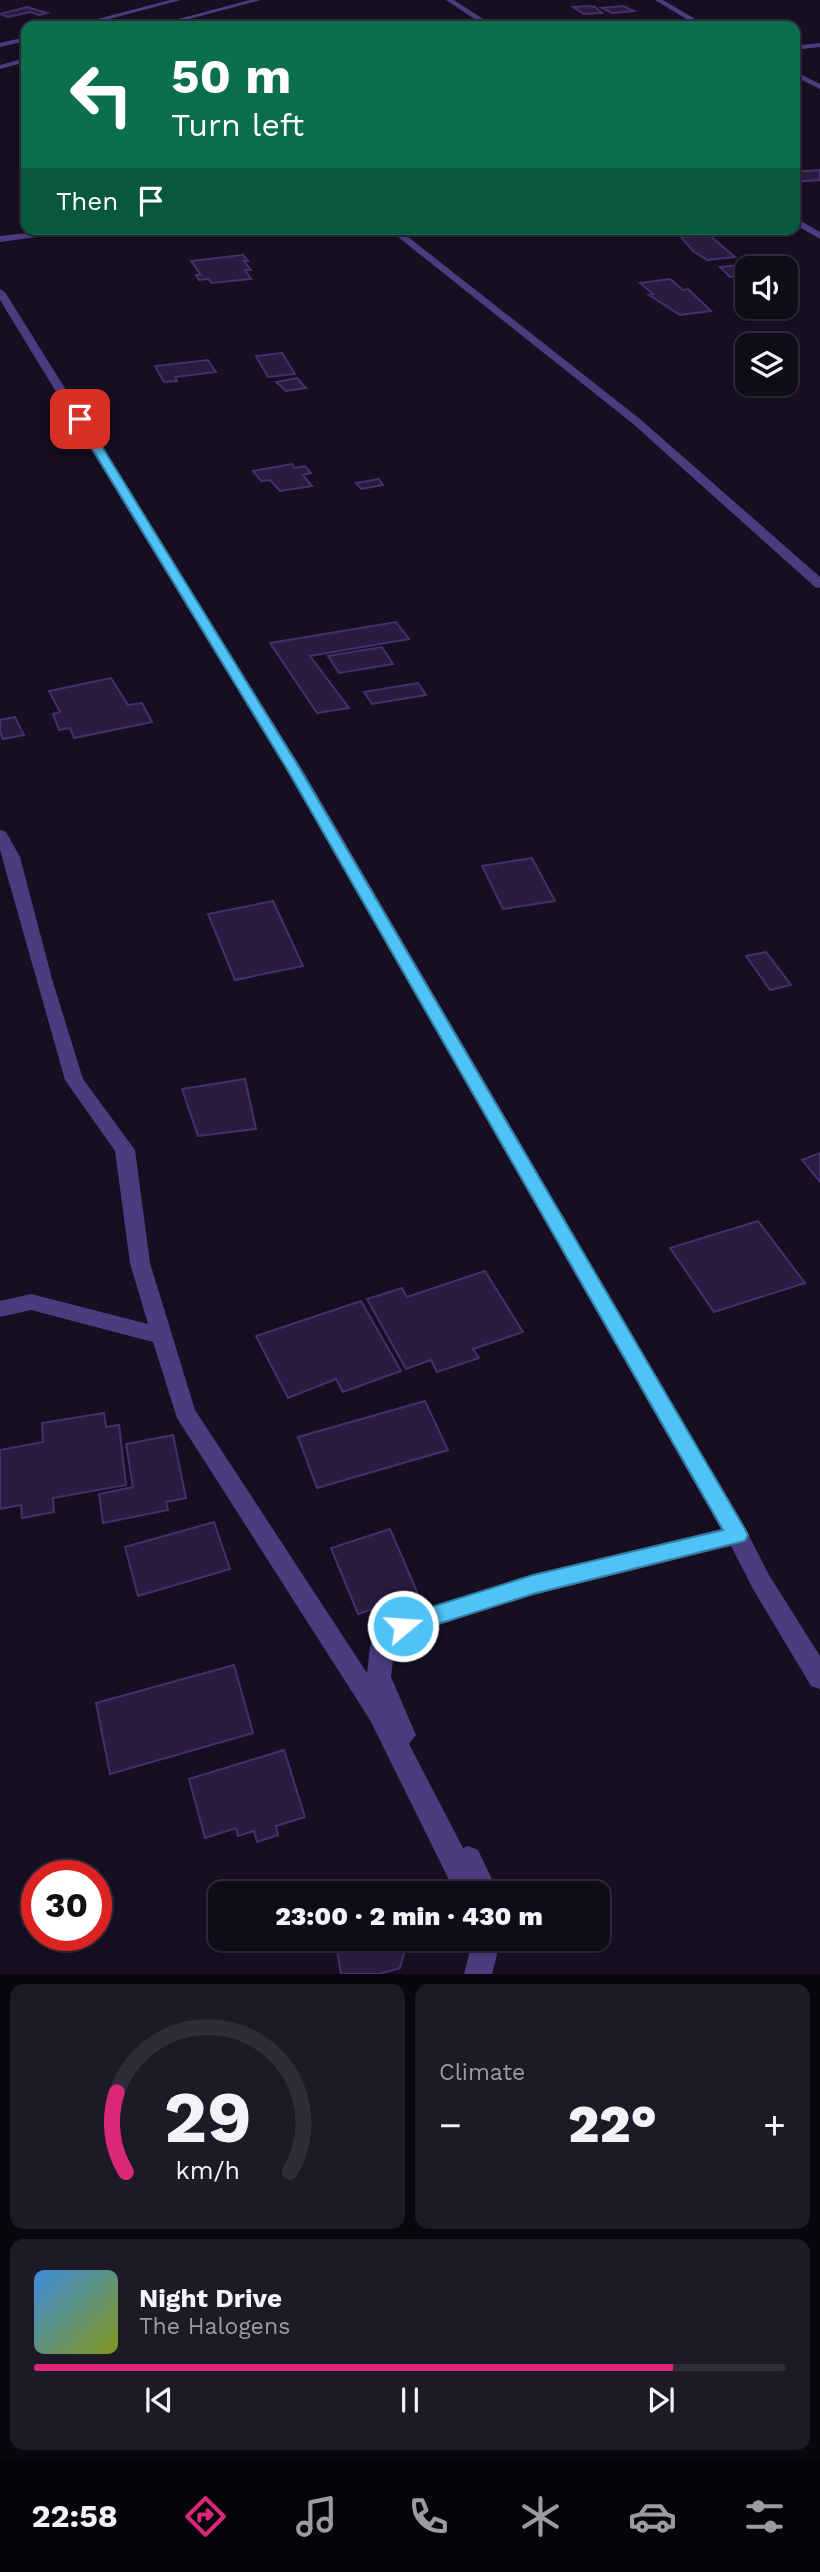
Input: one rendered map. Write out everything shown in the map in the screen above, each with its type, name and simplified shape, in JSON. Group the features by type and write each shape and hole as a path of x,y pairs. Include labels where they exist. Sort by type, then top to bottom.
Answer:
{"street":[{"path":"95,21 178,0"},
{"path":"176,21 258,0"},
{"path":"449,0 482,21"},
{"path":"658,0 694,21"},
{"path":"0,45 21,39"},
{"path":"800,47 820,45"},
{"path":"0,67 21,61"},
{"path":"800,76 820,87"},
{"path":"800,224 820,236"},
{"path":"0,239 37,235"},
{"path":"400,235 636,421 820,584"},
{"path":"0,292 131,500 293,769 737,1535 761,1582 820,1678"},
{"path":"0,835 12,857 43,979 74,1080 125,1150 140,1263 185,1412 379,1712 466,1881"},
{"path":"0,1309 31,1303 162,1336"},
{"path":"478,1881 400,1728 379,1677 382,1647 403,1626 507,1593 737,1535"}],"building":[{"path":"623,6 634,11 612,13 602,8"},
{"path":"27,7 47,13 39,15 30,12 8,17 0,14"},
{"path":"573,7 595,7 602,13 584,14"},
{"path":"820,170 820,180 800,182 800,172"},
{"path":"709,235 735,257 707,260 693,251 681,237"},
{"path":"243,255 251,270 245,270 251,279 212,283 208,279 199,280 196,275 201,275 191,261"},
{"path":"735,266 735,276 730,277 720,267"},
{"path":"670,279 683,290 688,289 711,311 680,315 649,295 653,294 640,283"},
{"path":"282,353 295,374 268,377 256,356"},
{"path":"208,360 216,372 175,377 177,381 164,382 155,366"},
{"path":"297,378 306,388 286,391 276,382"},
{"path":"292,464 295,468 305,466 311,473 303,475 312,486 280,491 270,480 261,481 253,471"},
{"path":"379,479 383,485 361,489 356,483"},
{"path":"396,622 409,639 310,656 349,708 317,713 270,643"},
{"path":"382,647 393,664 339,673 328,656"},
{"path":"111,678 128,705 142,703 152,722 74,738 70,728 59,730 53,714 60,712 49,691"},
{"path":"418,683 426,695 372,704 364,692"},
{"path":"15,717 24,735 3,739 0,720"},
{"path":"532,858 555,901 503,909 482,866"},
{"path":"273,901 303,966 235,980 208,914"},
{"path":"766,952 791,985 770,990 746,956"},
{"path":"245,1079 256,1129 198,1136 182,1089"},
{"path":"820,1153 820,1182 802,1160"},
{"path":"758,1221 805,1283 714,1312 670,1248"},
{"path":"485,1271 523,1332 473,1349 479,1358 437,1372 431,1360 406,1369 367,1299 402,1288 407,1297"},
{"path":"361,1301 401,1371 343,1392 336,1379 288,1398 256,1336"},
{"path":"425,1401 448,1450 317,1488 298,1437"},
{"path":"104,1413 106,1427 119,1425 126,1485 53,1498 54,1512 22,1518 21,1505 0,1509 0,1450 43,1442 42,1423"},
{"path":"173,1435 186,1498 166,1502 168,1510 103,1523 99,1494 133,1487 126,1444"},
{"path":"214,1522 230,1569 138,1596 125,1547"},
{"path":"390,1529 418,1594 358,1614 331,1548"},
{"path":"234,1665 253,1733 110,1774 96,1703"},
{"path":"284,1750 305,1817 276,1826 278,1835 257,1842 254,1831 238,1836 236,1828 205,1838 189,1779"},
{"path":"337,1951 405,1951 400,1968 379,1974 341,1974"}],"route":[{"path":"80,419 293,769 737,1535 533,1585 403,1626"}]}
